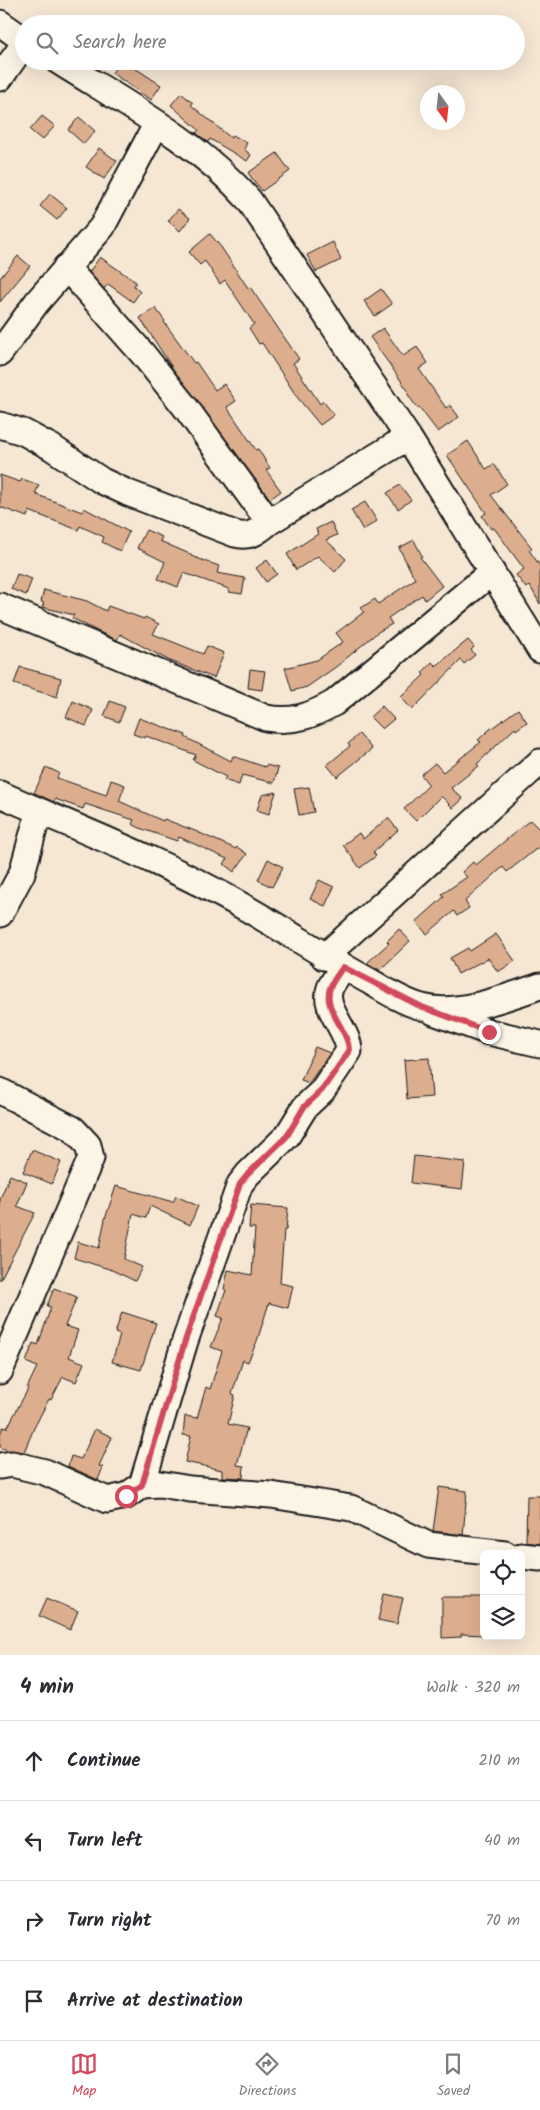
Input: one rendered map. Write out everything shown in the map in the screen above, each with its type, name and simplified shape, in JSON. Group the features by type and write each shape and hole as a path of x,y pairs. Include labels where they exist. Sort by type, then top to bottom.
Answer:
{"street":[{"path":"0,23 15,35"},
{"path":"0,78 15,56"},
{"path":"72,70 157,123 210,161 249,200 408,437 540,650"},
{"path":"0,353 66,267 102,227 157,123"},
{"path":"66,267 142,353 186,408 269,522"},
{"path":"0,425 30,436 102,481 128,493 246,537 255,534 269,522 408,437"},
{"path":"0,606 266,718 280,720 307,717 334,703 492,572"},
{"path":"142,1485 185,1341 240,1184 287,1136 304,1107 322,1090 349,1051 349,1043 330,1004 333,962 540,762"},
{"path":"0,794 202,883 333,962 422,1007 489,1032 540,1044"},
{"path":"0,914 22,873 39,811"},
{"path":"422,1007 449,1009 472,1007 540,986"},
{"path":"0,1091 74,1129 88,1145 91,1158 0,1371"},
{"path":"0,1466 12,1464 45,1472 107,1500 126,1496 142,1485 160,1484 190,1489 271,1495 351,1508 428,1545 480,1551"},
{"path":"525,1556 540,1558"}],"building":[{"path":"114,70 138,70 161,85 151,100 112,73"},
{"path":"181,93 193,103 191,105 231,138 233,135 247,143 244,149 251,155 247,161 210,139 208,142 196,133 199,130 171,105"},
{"path":"42,116 55,126 42,140 30,130"},
{"path":"79,117 95,131 84,144 68,130"},
{"path":"99,148 117,161 104,179 86,167"},
{"path":"277,153 290,171 262,191 248,173"},
{"path":"50,194 67,208 57,220 40,206"},
{"path":"178,209 190,218 180,231 168,221"},
{"path":"210,234 221,247 248,288 250,287 299,359 293,363 320,404 323,401 334,415 320,425 297,397 262,343 259,344 249,328 254,324 225,280 220,284 205,261 200,265 189,252"},
{"path":"333,242 341,260 316,272 307,255"},
{"path":"18,256 30,266 0,302 0,278"},
{"path":"100,257 136,282 134,286 140,292 133,302 108,284 104,289 89,272"},
{"path":"381,289 392,304 375,316 364,301"},
{"path":"155,308 215,390 224,384 236,401 227,407 256,450 258,449 270,468 266,470 281,491 270,499 175,372 140,318"},
{"path":"383,328 403,356 417,347 428,363 419,369 446,408 450,405 459,417 438,432 419,407 417,408 407,393 409,392 370,337"},
{"path":"468,441 486,469 494,464 507,484 491,495 532,548 529,550 540,566 540,604 530,586 526,588 516,575 524,569 494,528 491,529 482,516 486,513 447,455"},
{"path":"0,475 20,482 22,479 39,485 35,494 82,512 84,508 129,532 120,551 102,542 104,537 80,526 78,530 29,511 27,517 0,507"},
{"path":"400,485 411,500 398,509 387,493"},
{"path":"365,502 377,521 363,530 351,510"},
{"path":"331,522 337,535 326,540 346,559 335,572 318,556 296,570 287,554 318,534 316,529"},
{"path":"146,530 162,537 160,541 191,556 219,566 217,573 245,578 242,594 229,592 229,589 184,573 178,587 158,579 165,562 137,548"},
{"path":"414,540 422,556 420,557 442,586 425,600 422,595 388,618 392,624 378,632 337,666 307,687 292,691 285,668 317,660 343,642 336,633 364,612 361,608 375,599 378,604 415,579 399,548"},
{"path":"267,560 277,574 266,582 256,568"},
{"path":"17,574 32,579 26,595 11,589"},
{"path":"44,590 87,601 106,611 108,606 144,619 145,617 159,624 153,634 203,654 207,646 224,653 214,678 168,660 120,634 117,640 97,631 72,618 74,615 42,607 44,603 41,602"},
{"path":"468,640 474,647 471,650 475,655 464,664 461,660 412,710 401,697 424,675 422,673 432,662 436,666"},
{"path":"20,667 61,678 57,697 14,684"},
{"path":"250,669 265,671 262,690 248,688"},
{"path":"73,701 93,710 86,726 66,717"},
{"path":"110,701 125,707 119,722 104,716"},
{"path":"382,706 394,719 382,729 370,717"},
{"path":"518,709 527,722 516,730 515,728 477,764 479,766 451,788 463,799 453,808 441,796 416,821 404,809 429,785 421,775 435,763 443,772 481,742 478,740 489,730"},
{"path":"139,718 186,735 185,737 231,761 233,756 265,767 266,765 278,768 274,783 242,775 239,785 224,780 226,777 193,760 196,755 146,736 145,738 133,734"},
{"path":"359,734 372,749 337,777 327,765 350,746 348,744"},
{"path":"46,767 59,773 57,778 106,795 111,780 125,785 119,801 163,821 164,819 236,849 237,847 247,854 234,872 224,864 227,859 179,837 177,841 142,829 132,824 134,820 85,804 83,809 55,799 54,802 34,793"},
{"path":"309,787 314,812 299,815 294,789"},
{"path":"276,792 269,814 257,810 262,795"},
{"path":"388,818 398,830 373,852 376,856 360,868 343,845 359,833 363,839"},
{"path":"530,820 540,830 540,846 507,872 503,867 465,901 469,908 457,916 454,911 427,934 416,922 444,897 442,894 467,877 462,872 473,862 476,865"},
{"path":"268,859 283,867 272,887 258,880"},
{"path":"319,880 334,887 325,906 310,899"},
{"path":"399,929 410,941 380,970 367,963 389,943 387,941"},
{"path":"496,934 515,961 498,972 488,958 458,974 450,958 468,948 470,951"},
{"path":"315,1047 330,1053 309,1083 301,1080"},
{"path":"429,1058 432,1097 407,1099 404,1060"},
{"path":"32,1150 61,1162 52,1184 23,1172"},
{"path":"414,1156 465,1162 462,1189 411,1183"},
{"path":"10,1175 27,1182 17,1206 35,1213 0,1280 0,1199"},
{"path":"116,1186 173,1202 176,1196 198,1206 190,1225 150,1206 146,1218 133,1214 124,1259 142,1267 135,1281 112,1270 74,1258 78,1242 99,1248 105,1219"},
{"path":"251,1205 288,1208 286,1230 284,1230 280,1283 293,1286 288,1308 269,1303 248,1362 243,1360 232,1394 235,1395 228,1424 247,1428 237,1465 244,1466 243,1478 222,1477 222,1470 185,1462 191,1436 183,1435 185,1416 197,1418 206,1387 210,1389 222,1351 211,1347 223,1318 217,1316 226,1290 224,1289 228,1270 252,1275 255,1228 249,1228"},
{"path":"54,1288 77,1297 65,1326 78,1330 69,1357 84,1363 76,1382 63,1377 51,1400 49,1399 24,1452 7,1450 0,1447 0,1434 3,1427 7,1428 28,1389 37,1367 26,1362 33,1343 38,1345 51,1307 47,1306"},
{"path":"122,1312 156,1323 141,1370 112,1362 120,1335 115,1333"},
{"path":"95,1429 112,1437 99,1466 103,1467 98,1480 68,1466 71,1456 81,1459"},
{"path":"439,1487 467,1491 463,1535 433,1531"},
{"path":"527,1496 540,1496 540,1544 526,1542"},
{"path":"384,1594 403,1598 397,1624 378,1620"},
{"path":"442,1597 480,1597 480,1635 461,1634 461,1637 442,1638"},
{"path":"47,1598 78,1611 70,1630 39,1616"}],"route":[{"path":"126,1496 142,1485 185,1341 240,1184 287,1136 304,1107 322,1090 346,1058 349,1051 349,1043 330,1004 330,989 343,967 383,989 422,1007 489,1032"}]}
